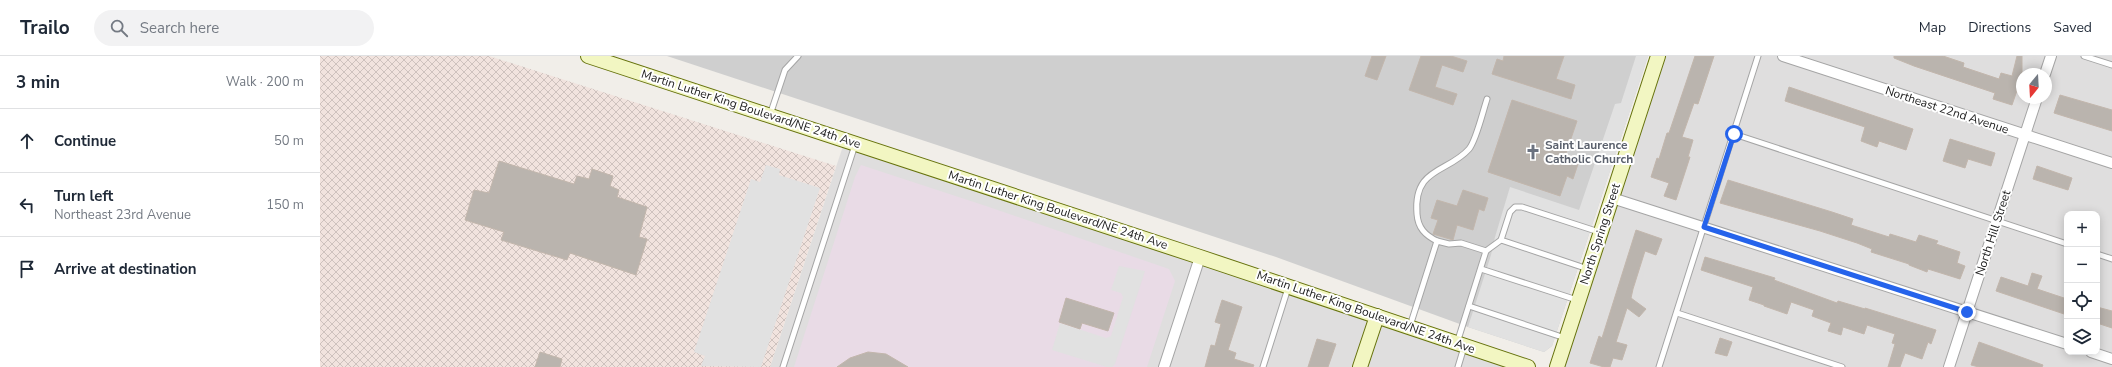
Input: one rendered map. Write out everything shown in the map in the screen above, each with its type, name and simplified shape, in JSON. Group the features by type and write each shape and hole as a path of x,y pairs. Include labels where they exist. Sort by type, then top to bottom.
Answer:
{"main road":[{"name":"Martin Luther King Boulevard/NE 24th Ave","path":"588,56 1288,286 1528,367"},
{"name":"North Spring Street","path":"1557,367 1658,56"},
{"path":"1360,367 1376,316"}],"street":[{"name":"Northeast 22nd Avenue","path":"1782,56 2112,163"},
{"path":"2047,68 2051,56"},
{"name":"North Hill Street","path":"1949,367 2035,104"},
{"path":"1612,198 2064,343"},
{"path":"1164,367 1200,257"},
{"path":"2100,355 2112,359"}],"lane":[{"path":"770,116 785,70 798,56"},
{"path":"1659,367 1758,56"},
{"path":"2084,56 2112,65"},
{"path":"1486,250 1461,243 1449,244 1438,241 1423,232 1417,219 1416,205 1419,192 1431,174 1471,147 1487,100"},
{"path":"1734,134 2064,243"},
{"path":"783,367 856,144"},
{"path":"1458,367 1469,306 1486,250 1501,240 1510,212 1515,207 1522,207 1601,233"},
{"path":"1501,240 1589,269"},
{"path":"1409,327 1438,241"},
{"path":"2100,255 2112,259"},
{"path":"1481,269 1578,301"},
{"path":"1263,367 1288,286"},
{"path":"1469,306 1566,338"},
{"path":"1676,313 1842,367"}],"shaded area":[{"path":"320,56 489,56 836,166 770,367 320,367"},
{"path":"667,56 1648,56 1552,346 1544,352 1468,327 1276,257"},
{"path":"1636,56 1648,56 1552,346 1544,352 1468,327 1491,255 1510,187 1579,210 1615,104 1621,103"},
{"path":"1652,56 2112,56 2112,367 1553,367"},
{"path":"844,143 1526,367 770,367"},
{"path":"766,165 780,169 779,175 820,188 761,367 701,366 705,356 694,352 751,179 760,182"},
{"path":"861,165 1169,269 1175,281 1147,367 794,367 855,177"},
{"path":"1119,266 1145,271 1115,364 1112,367 1107,367 1052,350 1060,323 1106,338 1111,336 1123,297 1121,293 1111,290"}],"building":[{"path":"1372,56 1386,56 1377,80 1365,76"},
{"path":"1421,56 1451,56 1467,61 1463,72 1442,65 1435,87 1457,94 1453,105 1409,90"},
{"path":"1504,56 1564,56 1556,79 1575,85 1571,99 1492,74 1497,59 1503,61"},
{"path":"1695,56 1714,56 1698,104 1694,103 1682,137 1693,140 1688,157 1690,157 1676,200 1664,196 1669,183 1651,177 1657,158 1659,159 1667,133 1669,133"},
{"path":"1894,56 1943,56 1964,63 1963,67 1999,79 2001,73 2012,76 2017,56 2022,56 2022,68 2016,68 2016,93 2012,105 1993,99 1995,93 1894,58"},
{"path":"1789,87 1913,129 1906,150 1879,141 1877,147 1861,141 1865,127 1785,101"},
{"path":"2060,95 2112,110 2112,131 2054,113"},
{"path":"1512,100 1577,121 1565,156 1579,161 1573,179 1567,176 1560,196 1488,172"},
{"path":"1950,139 1995,153 1991,166 1968,159 1965,168 1943,161"},
{"path":"499,161 574,184 577,176 589,179 592,169 613,176 610,186 619,190 617,197 647,207 639,237 647,239 636,275 570,253 567,260 501,240 504,232 465,220 474,190 489,193"},
{"path":"2037,166 2072,178 2068,190 2033,179"},
{"path":"1728,180 1853,219 1851,225 1889,237 1890,234 1916,242 1919,235 1938,241 1936,244 1960,252 1957,263 1965,266 1960,279 1928,269 1927,272 1909,264 1871,252 1872,249 1857,243 1820,231 1720,203"},
{"path":"1463,190 1488,198 1484,211 1479,209 1473,230 1457,225 1453,240 1433,234 1438,220 1431,218 1437,200 1457,206"},
{"path":"1636,230 1662,239 1656,255 1645,251 1633,289 1631,298 1646,309 1639,317 1627,308 1616,342 1627,345 1622,360 1613,358 1610,367 1590,363 1599,336 1602,338"},
{"path":"1705,257 1775,278 1774,280 1837,303 1838,301 1865,308 1936,330 1931,344 1928,342 1922,359 1905,353 1900,367 1888,367 1895,344 1892,343 1895,334 1867,325 1864,334 1843,327 1841,335 1828,331 1831,323 1812,316 1814,310 1791,302 1787,314 1749,300 1753,287 1701,270"},
{"path":"2032,273 2042,276 2037,289 2064,298 2064,314 1996,291 2001,277 2028,286"},
{"path":"1066,298 1114,313 1108,331 1082,323 1080,329 1059,322"},
{"path":"1222,300 1242,307 1228,350 1236,353 1234,359 1254,365 1253,367 1205,367 1211,345 1215,346 1221,324 1215,322"},
{"path":"2100,308 2112,311 2112,328 2100,324"},
{"path":"1720,338 1732,342 1727,356 1715,353"},
{"path":"1317,339 1336,344 1328,367 1308,367"},
{"path":"1979,342 2043,365 2042,367 1979,367 1971,365"},
{"path":"540,352 562,359 560,367 535,367"},
{"path":"868,352 886,354 908,367 837,367 850,358"}],"place":[{"name":"Saint Laurence Catholic Church","path":"1533,152"}],"route":[{"path":"1734,134 1704,227 1967,312"}]}
